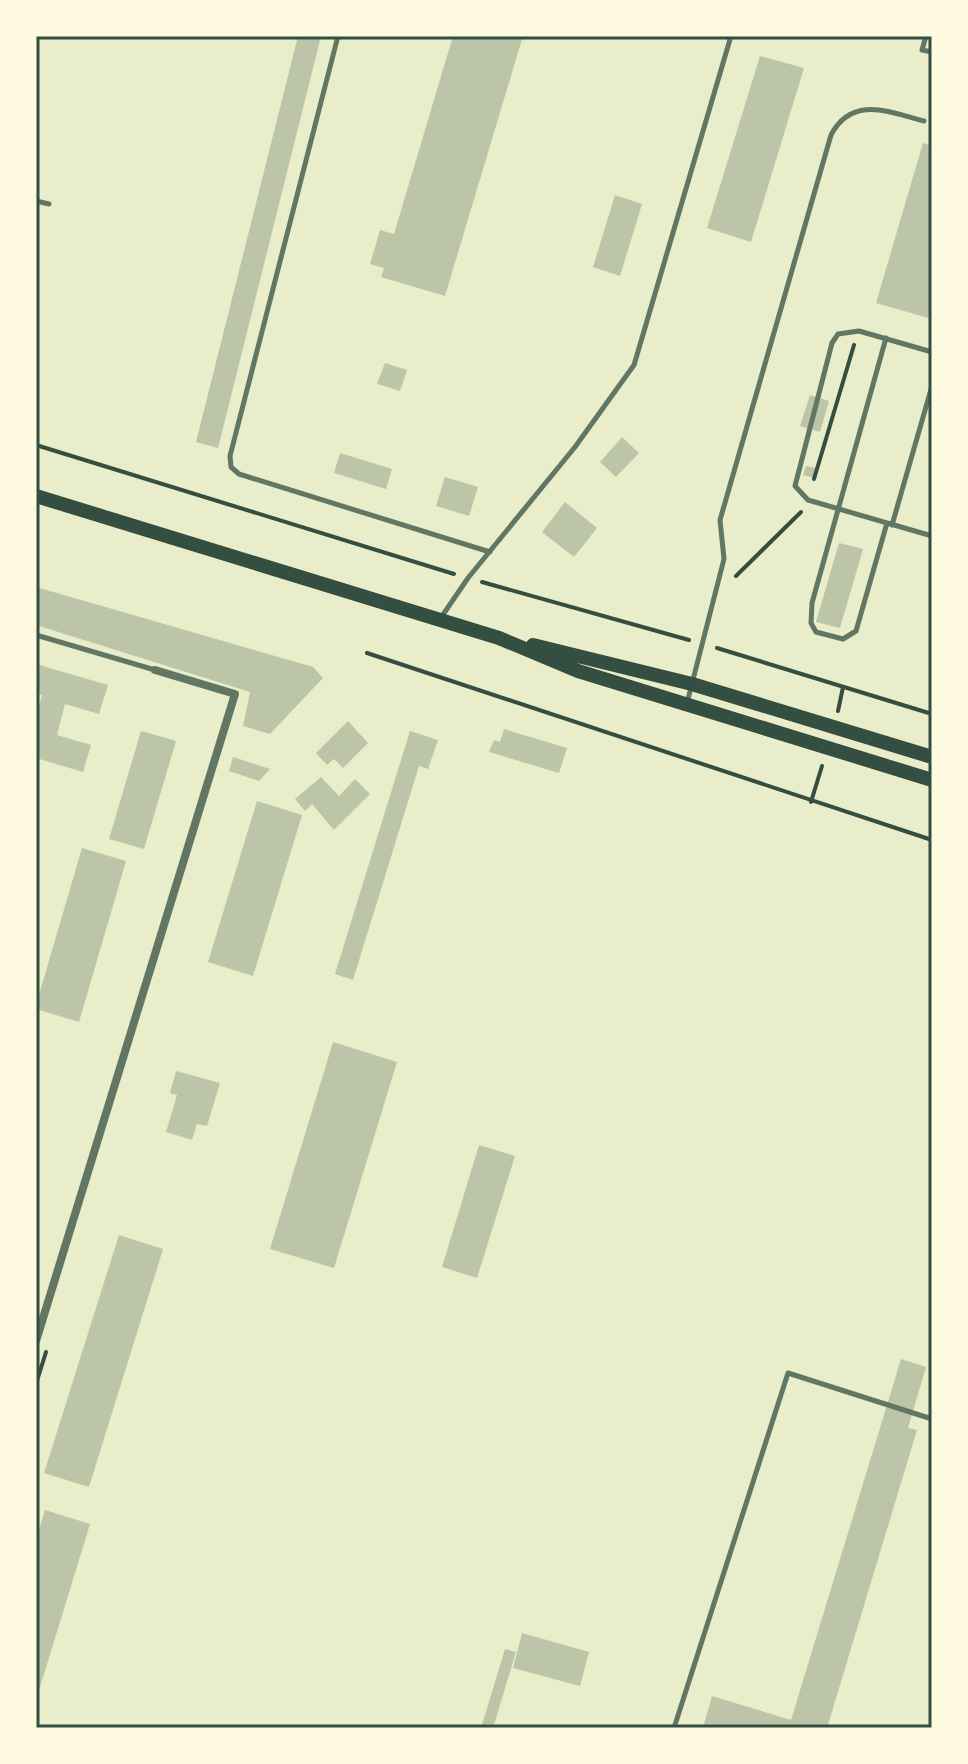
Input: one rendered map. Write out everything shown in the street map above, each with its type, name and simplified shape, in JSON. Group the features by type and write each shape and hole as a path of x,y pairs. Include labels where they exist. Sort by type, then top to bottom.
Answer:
{"main road":[{"path":"36,496 440,619 505,640 578,671 932,780"},
{"path":"505,640 578,654 692,684 932,757"}],"street":[{"path":"36,1341 235,694 155,670"}],"lane":[{"path":"338,36 230,456 231,467 239,474 490,552"},
{"path":"440,619 575,447 634,365 731,36"},
{"path":"926,36 922,50 932,52"},
{"path":"687,703 724,559 720,520 831,135 849,113 866,108 924,121"},
{"path":"36,201 49,204"},
{"path":"932,352 859,331 838,334 832,343 795,486 811,501 932,536"},
{"path":"886,338 809,613 816,632 834,638 850,636 856,631 932,386"},
{"path":"36,635 155,670"},
{"path":"674,1728 788,1373 932,1419"}],"path":[{"path":"367,653 932,840"}],"building":[{"path":"298,36 321,36 218,448 196,442"},
{"path":"453,36 523,36 445,296 381,277 384,268 370,264 380,230 394,234"},
{"path":"760,56 804,68 751,242 707,228"},
{"path":"923,143 932,146 932,319 876,303"},
{"path":"615,195 642,204 620,276 593,267"},
{"path":"385,363 407,370 400,391 377,384"},
{"path":"810,395 829,401 820,432 800,426"},
{"path":"622,437 639,453 616,477 600,462"},
{"path":"340,453 392,469 386,489 334,473"},
{"path":"806,466 817,468 814,478 803,475"},
{"path":"445,477 478,487 469,516 436,506"},
{"path":"565,502 597,528 574,557 542,532"},
{"path":"839,543 863,549 840,628 816,622"},
{"path":"36,587 313,667 323,678 270,734 243,726 250,692 36,625"},
{"path":"36,664 108,685 99,714 65,704 57,735 91,745 83,772 36,758 36,716 42,695 36,693"},
{"path":"348,721 368,743 343,768 334,759 327,765 316,753"},
{"path":"504,729 567,748 559,773 489,752 494,740 500,742"},
{"path":"141,731 176,741 144,849 109,839"},
{"path":"410,731 438,740 428,769 419,766 353,980 335,974"},
{"path":"233,757 270,769 259,781 229,771"},
{"path":"321,777 339,796 355,779 370,794 334,830 312,804 305,811 295,799"},
{"path":"257,801 302,815 253,976 208,962"},
{"path":"82,848 126,861 79,1022 36,1009 36,1005"},
{"path":"333,1042 397,1062 334,1268 270,1249"},
{"path":"176,1071 220,1083 207,1126 197,1124 192,1140 166,1132 177,1095 170,1093"},
{"path":"479,1145 515,1156 477,1278 442,1267"},
{"path":"119,1235 163,1249 89,1487 44,1473"},
{"path":"901,1359 926,1367 908,1428 917,1430 827,1728 703,1728 712,1696 791,1720"},
{"path":"45,1510 90,1524 37,1697 36,1540"},
{"path":"522,1633 589,1652 580,1686 513,1668"},
{"path":"505,1649 516,1652 493,1728 481,1728"}]}
